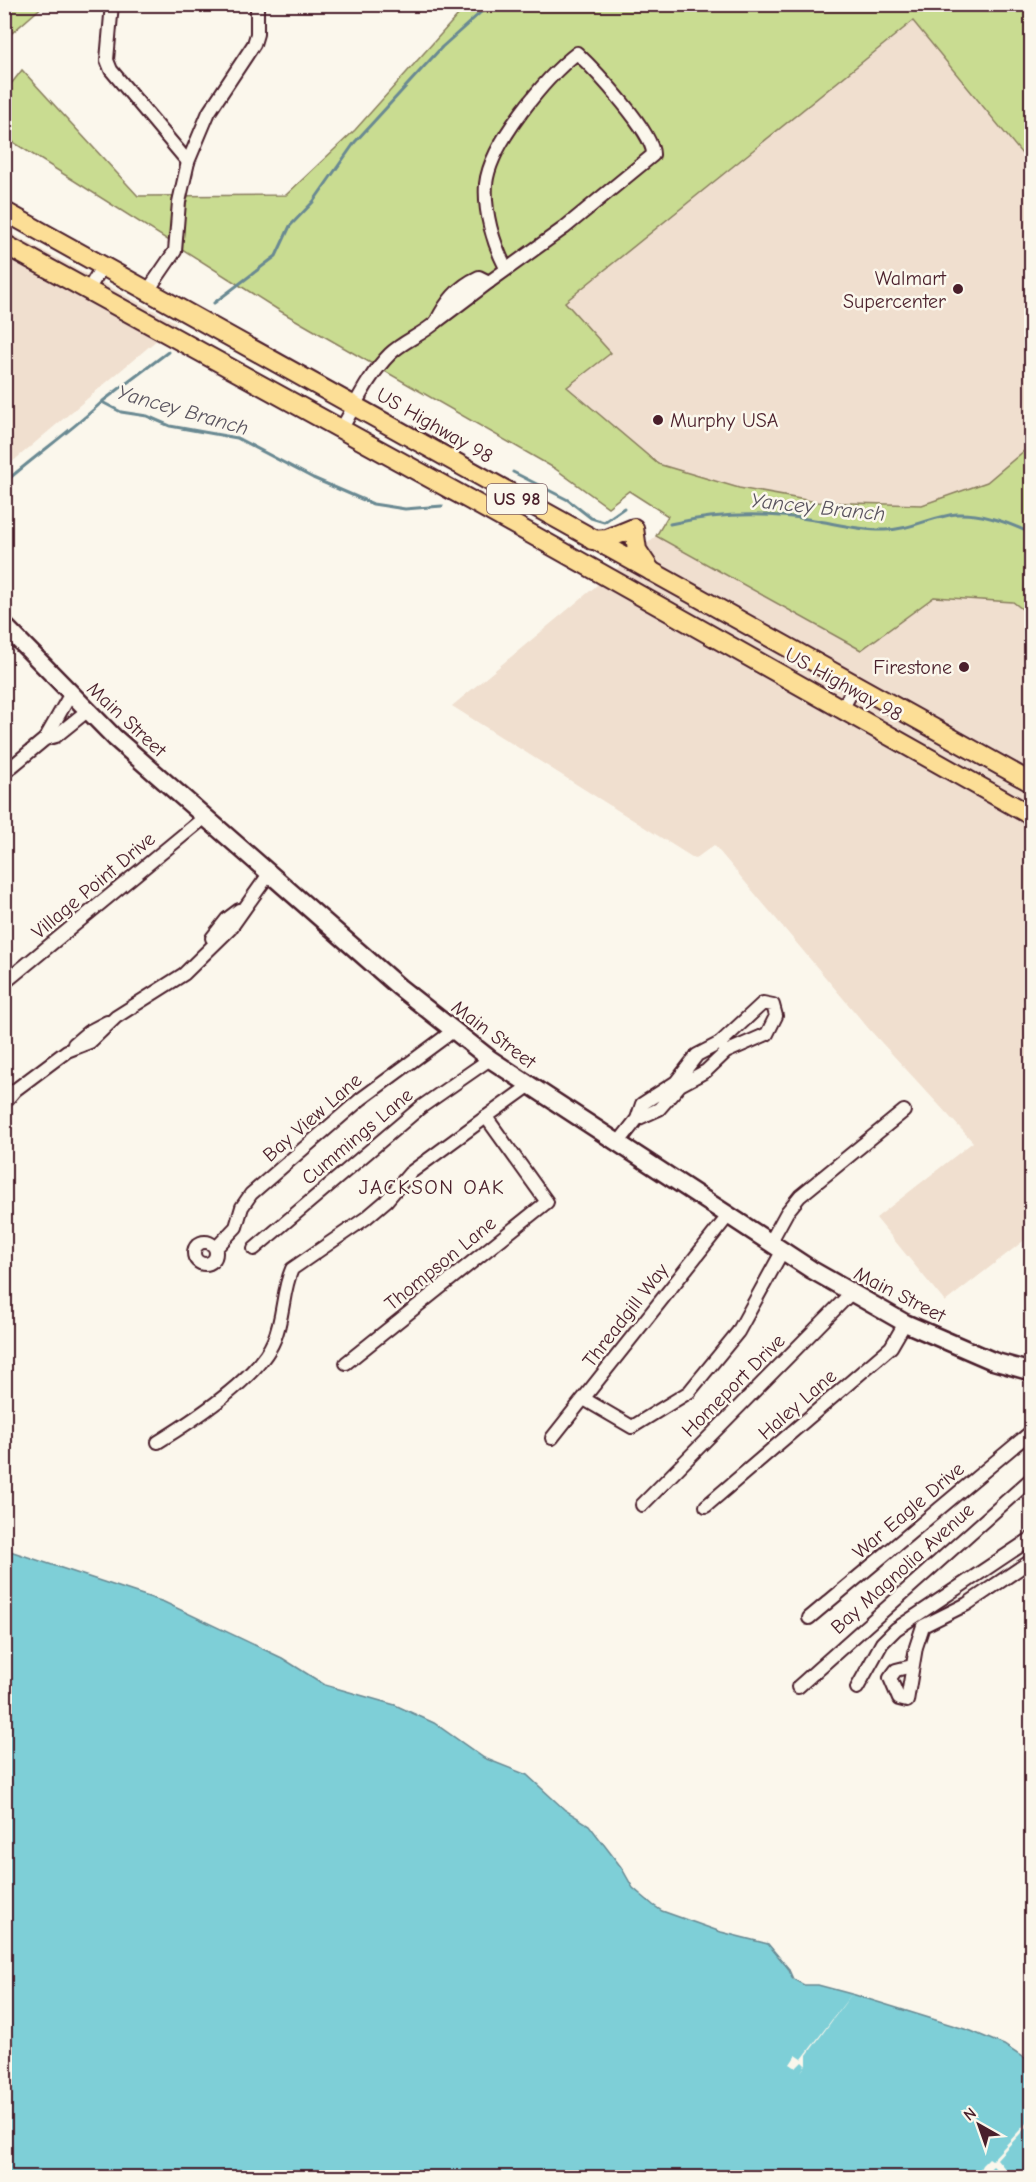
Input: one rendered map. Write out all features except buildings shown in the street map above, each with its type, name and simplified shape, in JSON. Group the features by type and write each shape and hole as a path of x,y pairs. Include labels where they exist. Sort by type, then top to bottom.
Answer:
{"main road":[{"name":"US Highway 98","path":"4,211 1032,783"},
{"name":"US Highway 98","path":"4,244 342,428 1032,816"},
{"path":"592,540 607,539 634,528 637,550 653,574"},
{"name":"Main Street","path":"4,625 70,695 268,874 453,1031 490,1059 728,1216 851,1293 905,1323 993,1361 1032,1372"}],"street":[{"path":"112,4 107,60 111,70 188,162"},
{"path":"147,292 175,251 179,202 188,162 208,112 254,44 258,34 256,4"},
{"path":"342,428 364,384 391,353 564,228 653,155 652,143 643,129 600,74 577,53 559,67 531,100 492,161 486,183 488,213 492,234 506,268"},
{"path":"88,290 102,267"},
{"path":"842,709 856,684"},
{"path":"4,773 45,739 70,695"},
{"path":"45,739 56,736 87,711"},
{"name":"Village Point Drive","path":"4,983 205,817"},
{"path":"4,1103 15,1090 67,1051 98,1036 116,1017 184,974 206,950 227,919 250,901 268,874"},
{"name":"Bay View Lane","path":"216,1248 236,1227 242,1207 251,1194 361,1099 453,1031"},
{"path":"619,1142 637,1119 642,1104 678,1083 706,1071 723,1048 697,1055 678,1083"},
{"name":"Cummings Lane","path":"254,1249 421,1107 490,1059"},
{"path":"158,1442 203,1412 267,1356 280,1326 292,1269 366,1218 386,1201 410,1173 529,1086"},
{"path":"584,1399 632,1427 689,1392 738,1332 776,1247 787,1212 801,1196 904,1111"},
{"name":"Thompson Lane","path":"346,1363 547,1202 486,1117"},
{"name":"Threadgill Way","path":"552,1438 728,1216"},
{"name":"Homeport Drive","path":"642,1505 851,1293"},
{"name":"Haley Lane","path":"706,1506 891,1347 905,1323"},
{"name":"War Eagle Drive","path":"809,1618 1032,1431"},
{"name":"Bay Magnolia Avenue","path":"798,1687 1032,1478"},
{"path":"857,1688 882,1643 896,1629 1032,1538"},
{"path":"912,1666 923,1626 967,1604 1032,1560"}],"shaded area":[{"path":"914,21 1031,165 1031,445 987,482 922,505 817,502 739,488 658,464 567,386 565,302"},
{"path":"5,230 177,323 5,468"},
{"path":"656,536 861,650 934,597 1013,602 1031,616 1031,1235 945,1302 876,1218 973,1142 869,1029 714,845 695,859 452,706"}],"green space":[{"path":"5,4 44,4 44,5 5,39"},
{"path":"467,5 1031,5 1031,165 913,21 565,302 611,353 567,387 658,464 739,488 817,502 922,505 987,482 1031,445 1031,616 1013,602 934,597 861,650 656,536 668,516 629,491 608,507 554,468 280,311 5,137 4,93 22,70 138,196 286,195 355,130"}],"water":[{"path":"4,1549 164,1602 282,1658 325,1685 395,1705 434,1723 484,1758 527,1775 565,1810 589,1825 621,1867 633,1888 662,1911 721,1932 768,1944 788,1968 793,1979 804,1985 818,1985 855,1995 971,2031 1004,2045 1031,2063 1031,2177 5,2177"}],"pier":[{"path":"853,1992 807,2055 807,2063 801,2072 805,2065 802,2062 796,2068 790,2064 796,2055 802,2059"},
{"path":"1031,2118 1031,2122 997,2159 1007,2171 1007,2175 988,2177 996,2169 993,2166 985,2174 980,2169 982,2165 989,2158 992,2160"}],"waterway":[{"path":"214,303 276,256 290,226 313,202 355,142 442,47 490,4"},
{"path":"103,401 168,352"},
{"name":"Yancey Branch","path":"4,483 102,402 121,412 147,416 170,426 237,438 313,478 373,504 405,509 442,506"},
{"name":"Yancey Branch","path":"513,472 568,500 591,518 604,522 624,508"},
{"name":"Yancey Branch","path":"670,524 724,516 760,515 796,517 864,529 892,530 938,517 966,514 996,520 1032,534"}],"place":[{"name":"Walmart Supercenter","path":"958,289"},
{"name":"Murphy USA","path":"658,420"},
{"name":"Firestone","path":"964,667"}],"district":[{"name":"JACKSON OAK","path":"432,1187"}]}
